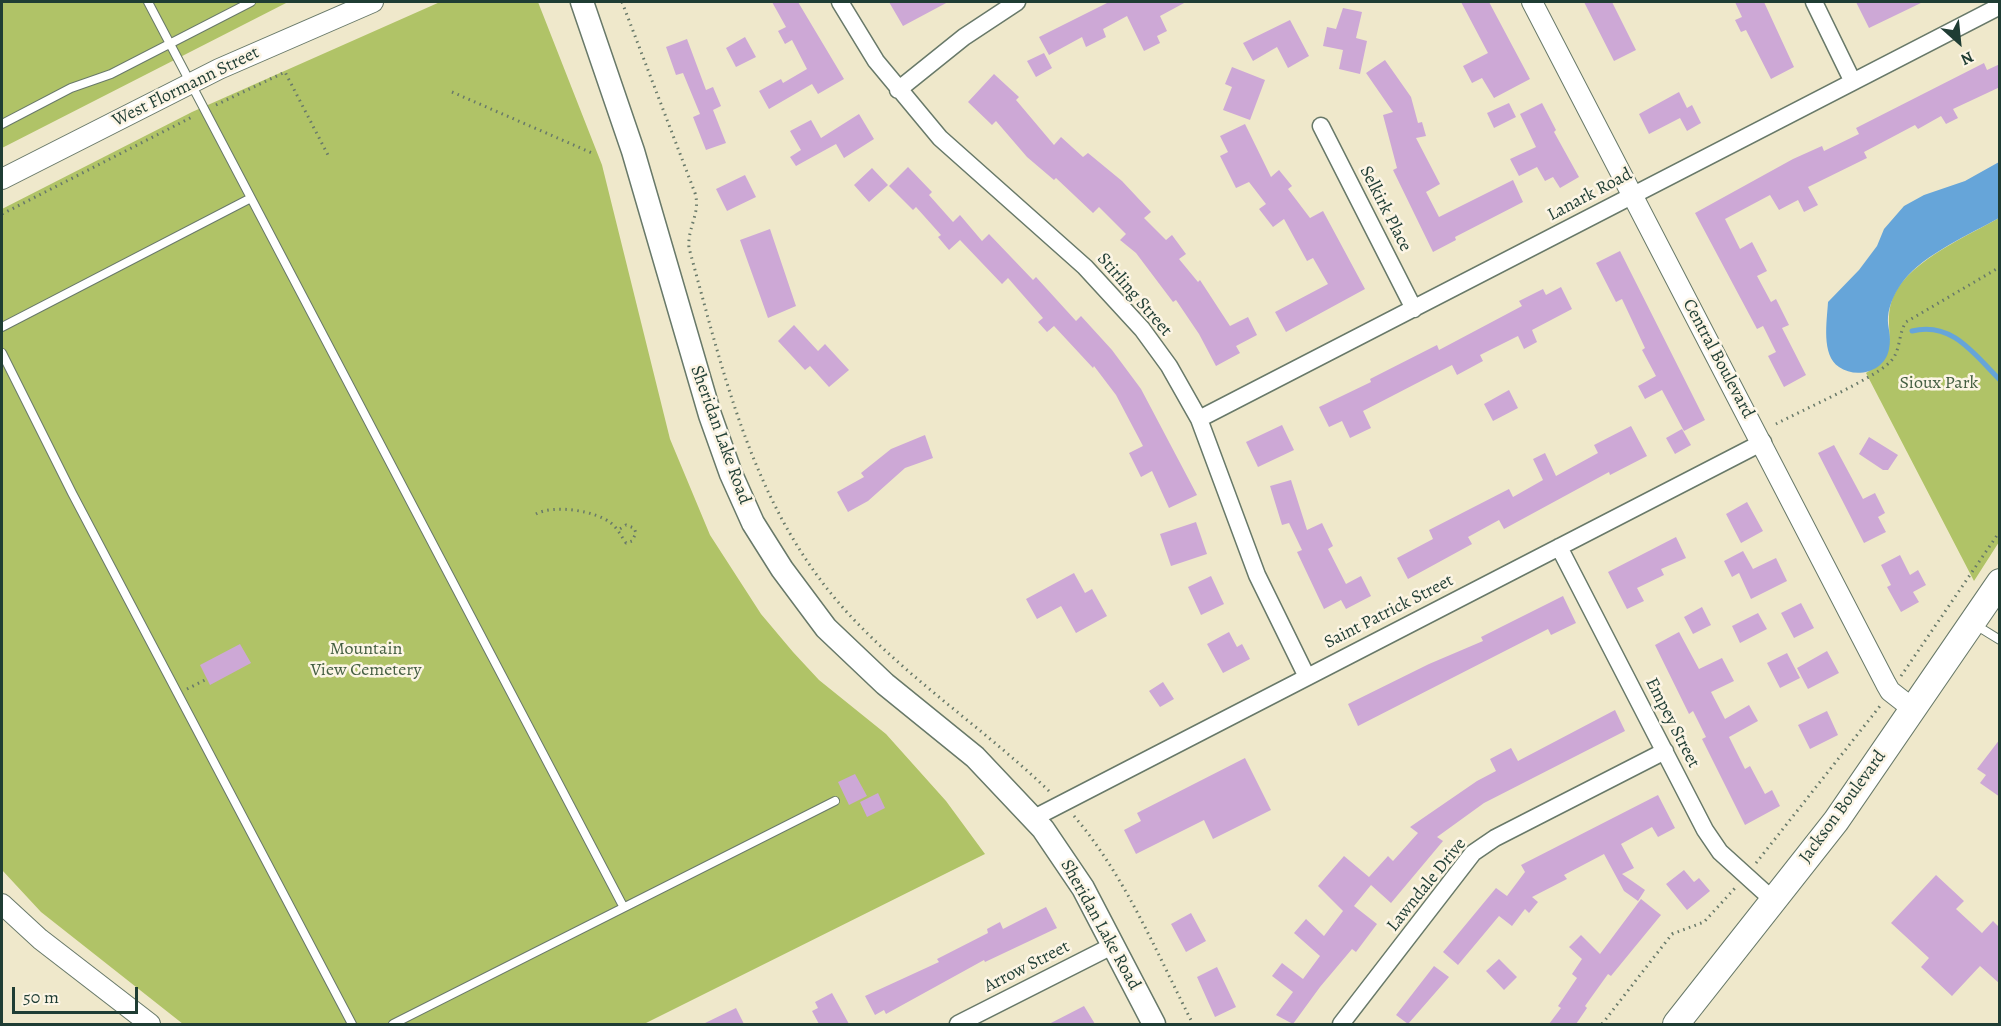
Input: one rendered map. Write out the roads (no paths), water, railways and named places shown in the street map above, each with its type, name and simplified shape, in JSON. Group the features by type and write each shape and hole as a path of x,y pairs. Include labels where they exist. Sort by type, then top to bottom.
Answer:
{"main road":[{"name":"Sheridan Lake Road","path":"582,2 633,152 719,443 753,523 798,592 832,634 885,684 975,757 1034,818 1072,870 1114,945 1154,1024"},
{"name":"Jackson Boulevard","path":"1676,1024 1836,821 2000,582"}],"street":[{"name":"West Flormann Street","path":"2,179 191,84 374,2"},
{"name":"Stirling Street","path":"840,2 865,44 898,90 940,138 1085,267 1115,298 1169,366 1199,419 1257,574 1306,677"},
{"path":"898,90 964,37 1017,2"},
{"name":"Central Boulevard","path":"1532,2 1763,442 1890,691 1913,709"},
{"path":"1814,2 1852,80"},
{"name":"Lanark Road","path":"1199,419 1852,80 2000,6"},
{"name":"Selkirk Place","path":"1321,126 1414,309"},
{"name":"Saint Patrick Street","path":"1034,818 1763,442"},
{"name":"Empey Street","path":"1559,547 1705,830 1720,852 1773,900"},
{"name":"Lawndale Drive","path":"1341,1024 1473,853 1495,838 1665,751"},
{"path":"2,904 40,939 150,1024"},
{"name":"Arrow Street","path":"958,1024 1114,945"}],"lane":[{"path":"148,2 623,906"},
{"path":"2,124 71,88 111,74 251,2"},
{"path":"2,327 251,198"},
{"path":"2,353 352,1024"},
{"path":"1972,622 2000,639"},
{"path":"393,1024 835,801"}],"water":[{"path":"1999,162 1999,218 1936,253 1904,280 1890,307 1888,321 1890,344 1882,363 1876,368 1861,373 1846,371 1839,367 1833,362 1827,346 1828,302 1859,270 1877,246 1884,229 1904,206 1924,195 1965,181"}],"waterway":[{"path":"1912,331 1926,329 1951,335 1971,350 2000,380"}],"park label":[{"name":"Sioux Park","path":"1939,384"},
{"name":"Mountain View Cemetery","path":"366,660"}]}
